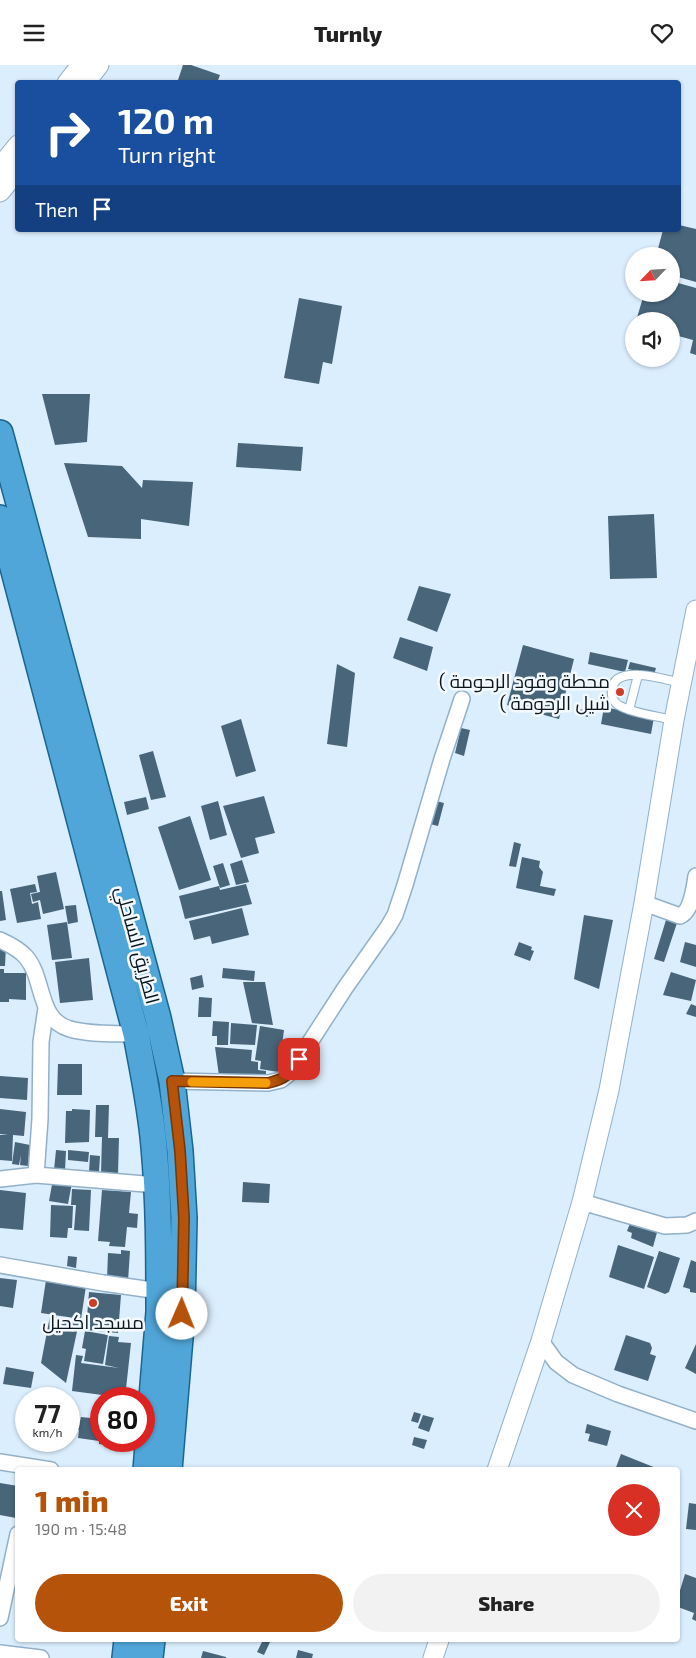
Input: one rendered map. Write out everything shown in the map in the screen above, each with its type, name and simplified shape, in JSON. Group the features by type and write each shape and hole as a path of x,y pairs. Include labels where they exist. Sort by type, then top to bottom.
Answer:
{"highway":[{"name":"الطريق الساحلي","path":"0,433 150,990 172,1081 180,1151 184,1218 182,1314 169,1467"},
{"name":"الطريق الساحلي","path":"0,518 136,1034 145,1084 154,1145 157,1185 159,1291 159,1312 146,1467"},
{"path":"125,1658 127,1642"},
{"path":"150,1658 152,1642"}],"street":[{"path":"69,80 81,65"},
{"path":"87,80 98,65"},
{"path":"0,167 15,149"},
{"path":"0,192 15,174"},
{"path":"498,1467 541,1341 582,1202 608,1091 644,903 674,720 696,610"},
{"path":"172,1081 268,1083 281,1080 290,1073 395,915 462,699"},
{"path":"644,903 680,916 686,914 690,907 696,876"},
{"path":"0,940 26,956 36,973 46,1008 53,1019 68,1029 83,1032 136,1034"},
{"path":"36,1175 40,1119 41,1042 46,1008"},
{"path":"0,1179 36,1175 157,1185"},
{"path":"582,1202 665,1226 687,1225 696,1221"},
{"path":"0,1265 159,1291"},
{"path":"541,1341 556,1362 573,1375 618,1394 696,1421"},
{"path":"0,1462 26,1467"},
{"path":"0,1618 15,1548"},
{"path":"433,1658 438,1642"},
{"path":"0,1653 41,1658"}],"lane":[{"path":"674,720 619,706 614,702 612,688 615,680 620,676 638,675 682,683"},
{"path":"629,710 638,675"}],"building":[{"path":"183,65 191,65 220,75 218,80 178,80"},
{"path":"681,225 696,229 696,282 680,278 680,247 658,247 662,232 681,232"},
{"path":"680,284 696,288 696,355 690,353 693,340 680,336 680,312 639,312 641,303 680,303"},
{"path":"299,298 342,306 332,364 323,362 319,384 284,378"},
{"path":"42,394 90,394 87,442 55,445"},
{"path":"238,443 303,447 301,471 236,467"},
{"path":"64,463 122,466 142,488 143,480 193,482 189,526 141,519 141,539 88,537"},
{"path":"654,514 657,578 610,579 608,516"},
{"path":"419,586 451,594 437,632 407,620"},
{"path":"400,637 433,647 427,671 393,658"},
{"path":"523,645 574,659 559,719 507,705"},
{"path":"590,652 628,660 625,672 588,664"},
{"path":"630,662 656,668 654,675 628,669"},
{"path":"337,664 355,673 347,747 327,744"},
{"path":"604,707 654,717 651,734 601,724"},
{"path":"578,709 589,711 588,717 577,714"},
{"path":"241,719 256,771 236,777 221,726"},
{"path":"461,728 470,730 464,756 455,753"},
{"path":"153,751 166,797 151,800 139,755"},
{"path":"264,796 275,833 255,838 259,853 241,858 223,806"},
{"path":"146,797 149,809 127,815 124,802"},
{"path":"218,801 227,835 210,840 201,806"},
{"path":"436,801 444,803 438,826 430,824"},
{"path":"190,816 211,880 179,890 158,827"},
{"path":"514,842 521,844 516,867 509,866"},
{"path":"522,857 540,861 539,867 543,872 540,886 556,889 554,896 516,888"},
{"path":"242,860 249,882 236,885 230,864"},
{"path":"223,863 230,885 220,888 213,866"},
{"path":"56,872 64,909 43,914 40,900 33,902 31,894 40,892 37,876"},
{"path":"35,884 37,892 30,893 32,904 38,902 41,919 17,923 10,889"},
{"path":"246,884 252,904 185,919 179,896 219,886 220,890"},
{"path":"0,891 2,891 6,920 0,921"},
{"path":"76,905 78,922 68,924 65,906"},
{"path":"242,908 249,935 212,944 210,936 194,940 189,921"},
{"path":"584,915 613,920 599,989 574,979"},
{"path":"666,920 677,923 664,962 654,959"},
{"path":"67,922 72,958 52,960 47,925"},
{"path":"519,942 532,947 531,950 534,951 530,961 514,955"},
{"path":"685,942 696,945 696,967 680,962"},
{"path":"0,946 6,946 5,966 0,966"},
{"path":"89,958 93,1000 60,1003 55,962"},
{"path":"223,968 255,971 254,981 222,978"},
{"path":"0,969 4,969 4,973 26,973 26,1000 9,999 9,1002 0,1002"},
{"path":"671,972 696,980 691,1001 663,995"},
{"path":"202,975 204,987 192,990 190,978"},
{"path":"243,982 265,982 273,1025 252,1023"},
{"path":"199,997 212,998 211,1017 198,1017"},
{"path":"691,1004 696,1006 696,1017 686,1014"},
{"path":"213,1021 229,1022 228,1045 217,1045 217,1036 212,1036"},
{"path":"231,1023 257,1025 255,1045 230,1044"},
{"path":"260,1026 284,1030 281,1053 284,1053 282,1068 278,1068 278,1072 260,1069 261,1061 255,1060"},
{"path":"215,1047 252,1050 251,1061 258,1062 258,1070 266,1071 266,1079 219,1076"},
{"path":"58,1064 82,1064 82,1095 57,1095"},
{"path":"0,1076 28,1078 27,1100 0,1098"},
{"path":"96,1105 109,1105 108,1138 119,1138 118,1174 101,1173 102,1137 95,1137"},
{"path":"0,1109 26,1112 24,1136 13,1135 12,1161 0,1160 0,1135 8,1135 0,1134"},
{"path":"72,1109 90,1110 89,1142 65,1143 66,1111 72,1111"},
{"path":"15,1142 30,1145 28,1166 20,1165 21,1155 19,1165 12,1164"},
{"path":"56,1150 66,1151 65,1170 54,1170"},
{"path":"68,1150 89,1152 88,1162 68,1160"},
{"path":"90,1155 100,1156 99,1172 89,1172"},
{"path":"53,1179 72,1183 68,1204 49,1201"},
{"path":"243,1182 270,1184 269,1203 242,1202"},
{"path":"72,1189 91,1190 89,1231 74,1230 76,1205 71,1205"},
{"path":"0,1190 26,1193 23,1230 0,1228"},
{"path":"102,1190 131,1192 129,1213 138,1214 137,1228 127,1227 125,1247 109,1246 110,1242 98,1241"},
{"path":"51,1205 73,1206 72,1228 68,1228 67,1238 50,1237"},
{"path":"631,1221 658,1229 653,1247 631,1238 632,1233 627,1231"},
{"path":"618,1245 654,1257 644,1289 609,1277"},
{"path":"121,1250 130,1251 128,1281 107,1280 108,1253 121,1254"},
{"path":"659,1251 680,1258 669,1292 665,1294 647,1287"},
{"path":"68,1256 77,1257 76,1268 67,1266"},
{"path":"691,1260 696,1262 696,1293 690,1292 690,1289 683,1287"},
{"path":"0,1278 17,1280 13,1308 0,1306"},
{"path":"46,1280 86,1286 81,1319 41,1313"},
{"path":"89,1292 121,1295 118,1333 86,1330"},
{"path":"50,1316 79,1322 66,1383 41,1363"},
{"path":"85,1331 108,1335 103,1364 84,1361 86,1349 82,1348"},
{"path":"626,1335 650,1343 652,1348 650,1354 656,1356 648,1381 614,1370"},
{"path":"109,1336 119,1337 118,1342 131,1343 126,1387 90,1387 90,1393 80,1392 80,1387 72,1387 76,1355 83,1356 81,1363 119,1368 105,1365"},
{"path":"696,1344 696,1374 685,1368"},
{"path":"6,1367 34,1372 31,1387 3,1384"},
{"path":"414,1412 421,1414 418,1423 411,1421"},
{"path":"423,1415 434,1418 429,1432 418,1428"},
{"path":"81,1417 90,1418 90,1440 80,1438"},
{"path":"587,1424 611,1431 607,1446 588,1441 590,1434 585,1433"},
{"path":"414,1437 427,1440 424,1449 412,1445"},
{"path":"621,1454 654,1467 616,1467"},
{"path":"0,1483 15,1486 15,1518 0,1515"},
{"path":"689,1503 696,1504 696,1530 686,1529"},
{"path":"685,1574 696,1578 696,1621 692,1619 694,1613 680,1608 680,1590"},
{"path":"262,1642 270,1642 264,1655 257,1652"},
{"path":"298,1650 313,1654 312,1658 296,1658"},
{"path":"203,1651 226,1657 226,1658 201,1658"}],"slow traffic":[{"path":"192,1082 266,1083"}],"place":[{"name":"( محطة وقود الرحومة ( شيل الرحومة","path":"620,692"},
{"name":"مسجد اكحيل","path":"93,1303"}],"route":[{"path":"182,1314 184,1218 180,1151 172,1081 268,1083 281,1080 290,1073 299,1059"}]}
